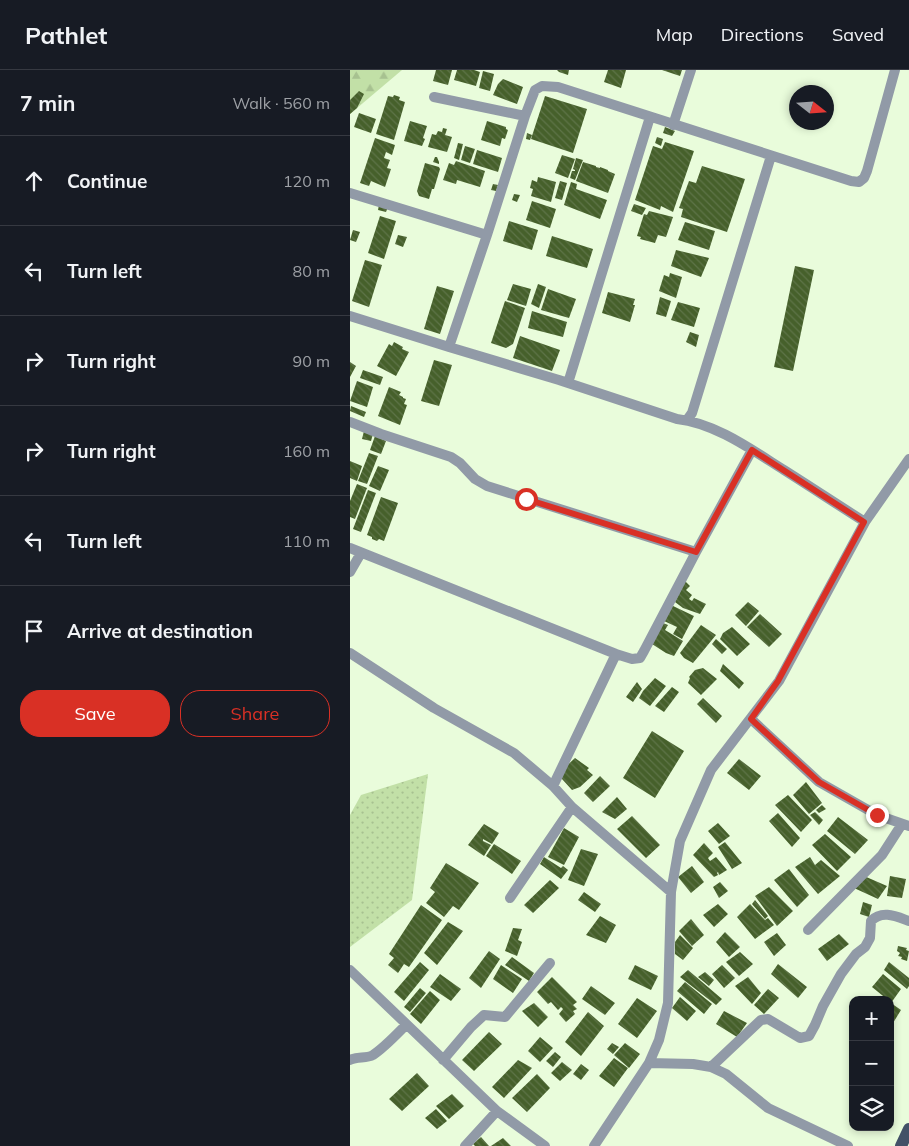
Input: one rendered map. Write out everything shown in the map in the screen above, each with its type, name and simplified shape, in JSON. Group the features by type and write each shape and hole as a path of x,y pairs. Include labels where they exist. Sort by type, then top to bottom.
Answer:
{"main road":[{"path":"901,1146 909,1129"}],"street":[{"path":"673,125 691,70"},
{"path":"449,347 534,90 542,86 558,87 771,156 859,182 864,178 867,171 895,70"},
{"path":"434,96 525,116"},
{"path":"568,383 650,117"},
{"path":"687,420 692,413 771,156"},
{"path":"350,193 487,235"},
{"path":"350,316 568,383 677,419 687,420 720,432 752,450 864,522"},
{"path":"350,422 451,457 460,463 475,480 487,486 696,552"},
{"path":"350,548 616,654 632,659 640,658 752,450"},
{"path":"594,1146 650,1062 659,1040 668,1003 671,892 680,841 711,770 778,681 864,522 909,459"},
{"path":"350,572 361,553"},
{"path":"350,653 434,708 514,753 565,798 572,807 671,892"},
{"path":"552,786 616,654"},
{"path":"751,719 819,782 877,815 905,825 882,855 808,930"},
{"path":"510,898 572,807"},
{"path":"711,1067 761,1020 768,1020 800,1038 809,1036 841,974 856,954 865,947 870,938 870,920 884,914 909,921"},
{"path":"443,1060 484,1014 505,1017 550,963"},
{"path":"350,970 497,1111 546,1146"},
{"path":"350,1060 373,1055 406,1025"},
{"path":"650,1062 693,1064 711,1067 735,1080 768,1108 848,1146"},
{"path":"465,1146 497,1111"}],"green space":[{"path":"350,70 402,70 350,114"},
{"path":"428,774 412,900 350,947 350,815 361,795"}],"building":[{"path":"436,70 452,70 448,85 433,81"},
{"path":"457,70 480,72 476,86 454,80"},
{"path":"557,70 569,70 568,75 559,72"},
{"path":"608,70 626,70 621,88 604,82"},
{"path":"662,70 682,70 680,76"},
{"path":"483,71 494,74 490,91 479,88"},
{"path":"503,79 523,87 517,104 493,95 498,84"},
{"path":"359,91 364,94 357,108 350,114 350,100"},
{"path":"394,95 400,97 399,100 405,102 394,140 376,134 388,96 393,97"},
{"path":"545,96 587,109 573,153 531,139"},
{"path":"359,113 376,119 371,133 354,127"},
{"path":"410,121 427,126 422,146 404,141"},
{"path":"487,121 506,127 508,130 505,139 502,138 500,146 481,140"},
{"path":"665,127 675,131 672,136 663,133"},
{"path":"443,128 447,129 445,135 452,137 447,152 428,147 432,134 436,135 438,131 442,132"},
{"path":"527,133 532,135 530,140 526,139"},
{"path":"657,137 663,139 661,146 655,143"},
{"path":"375,138 395,145 392,155 386,152 384,158 390,160 387,168 391,169 385,187 371,181 369,186 360,183"},
{"path":"665,142 694,151 673,212 661,206 660,210 635,200 653,146 662,149"},
{"path":"458,143 463,144 459,160 454,158"},
{"path":"465,146 475,149 470,163 461,160"},
{"path":"477,150 502,158 498,172 473,164"},
{"path":"562,155 575,159 568,178 555,173"},
{"path":"435,157 437,157 439,164 433,162"},
{"path":"576,158 583,160 575,180 570,178 572,171 575,171 573,169"},
{"path":"456,161 485,171 480,187 457,180 456,184 443,180 449,163 454,165"},
{"path":"583,162 615,174 608,193 576,181"},
{"path":"425,163 440,169 429,199 419,196 417,191"},
{"path":"702,166 745,179 727,232 681,217 683,209 679,208 689,181 696,183"},
{"path":"538,177 556,182 551,202 531,196 533,189 530,188 532,180 537,182"},
{"path":"560,181 567,183 562,200 555,198"},
{"path":"571,182 577,184 576,189 607,200 600,219 564,205"},
{"path":"493,184 498,185 496,191 491,190"},
{"path":"514,194 520,195 517,202 512,200"},
{"path":"532,201 556,209 550,228 526,220"},
{"path":"634,204 646,208 642,215 631,211"},
{"path":"379,205 388,207 386,212 378,210"},
{"path":"649,211 673,217 666,237 658,235 655,243 640,239 641,237 637,236 644,214 647,215"},
{"path":"380,216 396,221 384,259 368,253"},
{"path":"509,221 538,230 532,250 503,241"},
{"path":"685,222 715,231 709,250 678,240"},
{"path":"353,230 360,232 356,242 350,240"},
{"path":"398,235 407,237 403,247 395,244"},
{"path":"552,236 593,249 587,268 546,256"},
{"path":"676,250 709,258 701,277 671,266"},
{"path":"365,260 382,265 369,307 352,301"},
{"path":"795,266 814,270 793,371 774,367"},
{"path":"670,273 682,277 676,298 659,291 664,275 669,277"},
{"path":"513,284 531,289 526,306 507,300"},
{"path":"538,284 546,287 539,308 531,304"},
{"path":"437,286 454,291 440,334 424,329"},
{"path":"548,289 576,299 569,318 541,310"},
{"path":"608,292 635,299 630,322 602,313"},
{"path":"660,297 671,301 666,317 656,314"},
{"path":"505,301 525,308 513,344 506,348 491,343"},
{"path":"678,302 700,308 694,327 671,320"},
{"path":"532,311 567,322 563,337 528,328"},
{"path":"690,332 699,335 696,347 686,342"},
{"path":"520,336 560,350 552,371 513,358"},
{"path":"394,342 409,352 396,376 377,366 389,344 392,346"},
{"path":"434,360 452,365 439,406 421,401"},
{"path":"350,362 356,366 350,377"},
{"path":"363,370 383,377 380,385 360,378"},
{"path":"357,381 373,387 367,407 350,401"},
{"path":"389,387 401,392 399,395 406,399 404,404 407,405 400,425 378,416"},
{"path":"351,406 366,412 364,417 350,411"},
{"path":"364,431 373,434 371,441 362,439"},
{"path":"375,436 386,441 381,454 370,450"},
{"path":"369,453 378,456 367,484 358,481"},
{"path":"350,461 362,466 357,481 350,478"},
{"path":"378,466 389,470 380,491 369,486"},
{"path":"357,484 367,488 355,519 350,517 350,501"},
{"path":"368,490 376,493 361,532 353,529"},
{"path":"381,497 398,503 384,541 379,539 377,541 367,535"},
{"path":"685,581 690,586 686,590 692,595 689,599 692,601 694,598 706,604 700,614 683,608 675,602"},
{"path":"748,602 759,611 746,626 735,615"},
{"path":"671,605 694,616 682,639 673,634 677,627 664,621"},
{"path":"760,614 782,634 769,647 747,627"},
{"path":"663,623 668,625 665,630 683,641 674,656 652,644"},
{"path":"701,625 716,635 693,663 684,658 680,653"},
{"path":"732,627 750,644 737,656 720,639 723,633"},
{"path":"716,639 727,649 722,654 712,644"},
{"path":"723,664 744,683 739,689 720,671"},
{"path":"703,668 717,679 701,695 688,683 689,677 695,670"},
{"path":"655,678 666,686 650,706 639,698"},
{"path":"637,682 642,689 633,702 626,697"},
{"path":"672,687 679,692 664,712 655,706"},
{"path":"703,698 722,716 716,723 697,704"},
{"path":"652,731 684,751 655,798 623,778"},
{"path":"575,758 589,768 587,770 593,775 580,787 572,790 559,773"},
{"path":"739,759 761,776 749,790 727,773"},
{"path":"600,776 610,786 593,802 584,793"},
{"path":"806,782 822,803 809,814 793,795"},
{"path":"788,795 812,820 801,832 775,805"},
{"path":"617,797 627,809 615,819 602,812"},
{"path":"822,805 826,809 819,813 816,810"},
{"path":"815,812 823,820 819,825 810,815"},
{"path":"778,813 800,838 792,847 769,821"},
{"path":"632,816 660,845 646,858 617,829"},
{"path":"838,817 868,840 855,854 827,831"},
{"path":"718,823 730,836 719,844 708,831"},
{"path":"484,824 499,833 492,844 483,839 483,841 491,845 484,856 468,845"},
{"path":"564,828 579,837 564,865 548,857"},
{"path":"825,834 851,857 837,871 812,845"},
{"path":"725,842 742,863 732,869 718,847"},
{"path":"704,843 713,853 708,858 710,861 716,857 727,870 719,875 718,872 718,875 714,877 693,855"},
{"path":"494,844 521,861 512,874 486,856"},
{"path":"581,849 598,854 584,886 568,880"},
{"path":"544,857 561,868 563,866 568,870 561,879 540,864"},
{"path":"810,857 815,865 821,860 840,876 818,894 795,867"},
{"path":"446,863 479,883 459,910 453,906 444,917 426,903 435,892 430,888"},
{"path":"692,866 704,882 691,893 678,877"},
{"path":"789,869 809,895 797,907 774,880"},
{"path":"864,876 887,886 878,899 854,888"},
{"path":"890,876 906,879 902,898 887,896"},
{"path":"550,880 559,888 533,913 524,905"},
{"path":"720,882 728,891 719,898 713,887"},
{"path":"769,887 793,911 777,926 755,896"},
{"path":"584,892 601,904 595,912 578,900"},
{"path":"755,900 768,916 765,919 752,904"},
{"path":"863,902 872,905 869,917 860,914"},
{"path":"718,904 728,914 714,927 703,915"},
{"path":"750,904 765,920 768,918 774,925 755,939 737,917"},
{"path":"421,905 442,920 409,967 404,964 398,973 388,965 394,958 389,954"},
{"path":"600,916 616,925 606,943 586,935"},
{"path":"691,919 704,935 692,946 679,931"},
{"path":"448,922 463,931 437,965 424,953"},
{"path":"513,928 522,929 518,940 522,942 517,956 505,951"},
{"path":"725,932 740,947 729,957 716,942"},
{"path":"777,933 786,945 774,956 764,942"},
{"path":"839,934 849,944 827,961 818,949"},
{"path":"680,935 693,948 683,960 675,954 675,942"},
{"path":"898,946 907,948 906,950 909,951 907,961 898,956 900,953 897,951"},
{"path":"489,951 500,959 481,988 469,978"},
{"path":"740,952 753,964 739,976 726,962"},
{"path":"512,957 534,973 529,981 505,965"},
{"path":"420,962 429,970 404,1001 394,992"},
{"path":"889,962 909,978 907,989 884,970"},
{"path":"778,964 807,987 798,998 771,974"},
{"path":"501,965 522,979 513,993 493,979"},
{"path":"635,965 658,976 651,990 628,979"},
{"path":"722,965 735,978 724,988 712,974"},
{"path":"688,970 722,999 716,1005 680,977"},
{"path":"705,972 714,980 709,986 698,977"},
{"path":"440,974 461,989 451,1001 430,987"},
{"path":"883,974 901,989 894,999 894,996 883,996 872,987"},
{"path":"552,977 577,1002 573,1005 577,1009 573,1011 575,1014 566,1022 559,1014 563,1009 561,1007 558,1010 551,1002 548,1004 537,992"},
{"path":"748,977 761,993 752,1004 735,986"},
{"path":"685,982 712,1004 704,1014 677,991"},
{"path":"591,986 615,1003 605,1015 582,999"},
{"path":"420,988 426,993 410,1012 404,1007"},
{"path":"768,989 779,998 764,1014 754,1005"},
{"path":"430,991 440,1000 421,1024 410,1014"},
{"path":"680,997 696,1011 687,1021 672,1008"},
{"path":"637,998 657,1011 637,1038 618,1024"},
{"path":"534,1003 548,1017 538,1027 522,1011"},
{"path":"894,1005 901,1010 894,1021"},
{"path":"724,1011 747,1023 737,1037 716,1024"},
{"path":"588,1012 604,1026 581,1056 565,1042"},
{"path":"489,1032 502,1044 474,1071 462,1060"},
{"path":"540,1037 553,1048 540,1062 528,1051"},
{"path":"612,1043 619,1047 613,1054 607,1049"},
{"path":"625,1043 640,1054 629,1068 614,1055"},
{"path":"555,1052 561,1057 553,1067 546,1061"},
{"path":"614,1058 628,1068 614,1087 599,1076"},
{"path":"518,1060 532,1068 504,1098 492,1087"},
{"path":"562,1062 572,1070 560,1081 551,1073"},
{"path":"581,1064 589,1070 581,1080 573,1074"},
{"path":"417,1073 429,1086 402,1111 389,1099"},
{"path":"537,1074 550,1088 527,1112 512,1098"},
{"path":"452,1094 464,1106 449,1119 436,1106"},
{"path":"436,1109 447,1121 437,1129 425,1118"},
{"path":"481,1137 489,1146 475,1146 473,1144"},
{"path":"503,1138 511,1146 491,1146"}],"route":[{"path":"526,499 696,552 752,450 864,522 778,681 751,719 819,782 877,815"}]}
